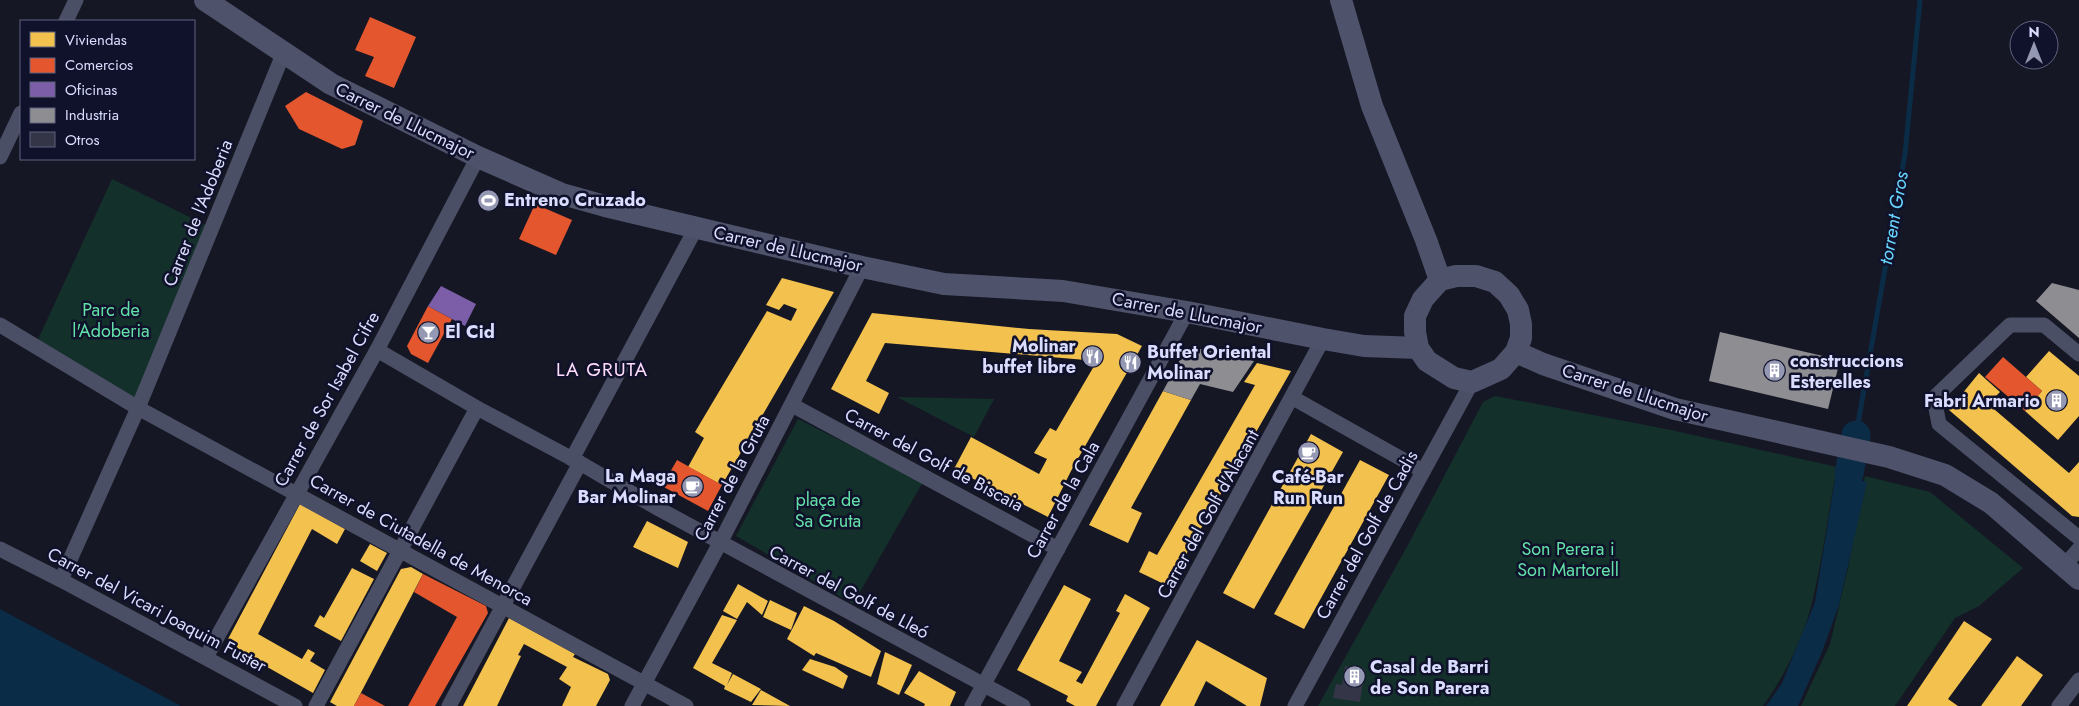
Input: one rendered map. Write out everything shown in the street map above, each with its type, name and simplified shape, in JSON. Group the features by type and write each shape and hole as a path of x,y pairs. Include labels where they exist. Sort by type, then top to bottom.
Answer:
{"street":[{"path":"66,20 76,0"},
{"name":"Carrer de Llucmajor","path":"205,0 331,84 478,157 562,194 696,228 944,284 1063,290 1364,346 1418,348"},
{"path":"1342,0 1372,106 1426,240 1440,280"},
{"name":"Carrer de l'Adoberia","path":"61,580 138,408 284,52"},
{"path":"0,157 20,115"},
{"name":"Carrer de Sor Isabel Cifre","path":"206,658 377,350 478,157"},
{"path":"449,706 503,607 696,228"},
{"name":"Carrer de la Gruta","path":"632,706 720,543 862,267"},
{"path":"1456,276 1476,276 1496,282 1509,295 1518,310 1521,338 1516,352 1501,369 1472,382 1454,378 1427,361 1418,348 1415,316 1423,299 1440,280 1456,276"},
{"name":"Carrer de la Cala","path":"972,706 1187,312"},
{"name":"Carrer de Ciutadella de Menorca","path":"0,325 138,408 686,706"},
{"path":"2079,354 2044,325 2010,325 1934,398 1939,424 2079,538"},
{"name":"Carrer del Golf d'Alacant","path":"1124,706 1293,398 1323,339"},
{"name":"Carrer del Golf de Lleó","path":"377,350 575,466 659,509 1023,706"},
{"name":"Carrer de Llucmajor","path":"1516,352 1542,364 1675,410 1889,456 1945,476 1991,503 2072,572"},
{"name":"Carrer del Golf de Cadis","path":"1295,706 1472,382"},
{"path":"1293,398 1423,471"},
{"name":"Carrer del Golf de Biscaia","path":"792,405 1058,549"},
{"path":"316,706 477,408"},
{"path":"2072,572 2079,548"},
{"name":"Carrer del Vicari Joaquim Fuster","path":"0,549 295,706"},
{"path":"2059,706 2079,680"}],"green space":[{"name":"Parc de l'Adoberia","path":"112,179 212,228 138,408 35,346"},
{"name":"Son Perera i Son Martorell","path":"1495,396 1671,430 1837,467 1819,569 1804,630 1779,682 1763,706 1318,706 1409,543 1483,402"},
{"path":"897,397 994,399 974,437"},
{"name":"plaça de Sa Gruta","path":"798,419 923,482 853,604 736,536"},
{"path":"1865,476 1930,492 2023,568 1979,606 1955,618 1895,706 1801,706 1830,644 1848,568"}],"water":[{"path":"1836,473 1867,482 1839,605 1822,652 1798,706 1766,706 1782,683 1815,602"},
{"path":"0,609 181,706 0,706"}],"building: Viviendas":[{"path":"782,278 834,292 722,485 688,467 704,438 695,432 767,311 791,321 797,309 784,304 779,310 766,305"},
{"path":"872,313 1029,329 1117,334 1142,346 1071,471 1048,517 954,469 971,437 1039,474 1047,459 1034,453 1050,428 1056,431 1097,361 885,343 866,381 889,393 879,414 831,389"},
{"name":"Fabri Armario","path":"2049,351 2079,376 2079,416 2058,440 2025,411 2042,391 2026,377"},
{"path":"1257,363 1291,371 1168,586 1139,572 1149,551 1157,555 1255,385 1244,382"},
{"path":"1979,373 2000,392 1988,404 2069,473 2079,462 2079,517 2072,516 1949,410"},
{"path":"1163,391 1191,400 1131,508 1142,513 1128,543 1089,525"},
{"path":"1311,434 1343,452 1254,609 1223,593"},
{"path":"1360,460 1389,475 1304,629 1274,614"},
{"path":"300,504 345,529 337,544 312,529 258,634 302,659 308,649 315,653 310,661 325,670 313,693 232,647 228,639"},
{"path":"647,521 688,542 678,568 633,547"},
{"path":"370,544 387,553 377,571 360,561"},
{"path":"411,567 423,574 354,706 337,706 330,702 401,569"},
{"path":"352,568 374,579 341,641 314,626 320,615 324,618"},
{"path":"738,584 768,601 762,615 747,602 737,619 723,611"},
{"path":"1064,585 1091,599 1059,661 1082,672 1076,681 1082,684 1120,613 1116,611 1125,594 1150,608 1096,706 1075,706 1066,701 1068,696 1017,670"},
{"path":"770,600 797,613 791,630 763,617"},
{"path":"804,606 834,621 881,651 871,677 816,653 814,656 787,639"},
{"path":"722,615 737,620 712,663 732,673 727,685 733,674 761,689 751,702 724,689 725,686 693,668"},
{"path":"509,618 575,654 573,657 608,674 610,680 596,706 562,706 571,687 559,679 567,667 524,644 518,655 521,656 497,706 463,706"},
{"path":"1964,621 1992,639 1948,699 1958,706 1907,706"},
{"path":"1197,640 1267,678 1260,706 1247,706 1206,681 1194,706 1160,706"},
{"path":"885,652 912,665 899,695 877,684"},
{"path":"2017,656 2043,675 2021,706 1981,706"},
{"path":"810,659 835,667 848,676 843,689 802,670"},
{"path":"919,671 956,692 950,706 924,706 925,704 904,693"},
{"path":"761,690 790,706 752,705"}],"building: Comercios":[{"path":"370,17 416,37 394,88 365,76 374,57 355,50"},
{"path":"306,92 363,121 355,145 342,149 299,129 285,106"},
{"path":"535,204 572,220 556,255 519,239"},
{"name":"El Cid","path":"428,306 452,319 428,363 411,354 407,346"},
{"path":"2003,357 2042,391 2025,411 1985,377"},
{"name":"La Maga Bar Molinar","path":"677,460 722,485 708,511 662,486"},
{"path":"423,574 486,606 488,613 435,706 408,706 457,617 414,592"},
{"path":"361,693 385,706 354,706"}],"building: Oficinas":[{"path":"441,286 476,304 465,326 428,306"}],"building: Industria":[{"path":"2052,283 2079,290 2079,338 2036,301"},
{"name":"construccions Esterelles","path":"1720,332 1840,360 1828,409 1709,381"},
{"path":"1196,348 1254,361 1233,392 1200,384 1191,400 1163,391 1183,354"}],"building: Otros":[{"name":"Casal de Barri de Son Parera","path":"1345,666 1365,669 1360,702 1333,698 1336,684 1342,685"}],"waterway":[{"name":"torrent Gros","path":"1856,435 1905,154 1920,0"},
{"path":"1849,474 1856,435"}],"place":[{"name":"Entreno Cruzado","path":"488,200"},
{"name":"El Cid","path":"429,332"},
{"name":"Molinar buffet libre","path":"1092,356"},
{"name":"Buffet Oriental Molinar","path":"1131,362"},
{"name":"construccions Esterelles","path":"1774,371"},
{"name":"Fabri Armario","path":"2056,401"},
{"name":"Café-Bar Run Run","path":"1308,452"},
{"name":"La Maga Bar Molinar","path":"692,486"},
{"name":"Casal de Barri de Son Parera","path":"1354,677"}],"district":[{"name":"LA GRUTA","path":"602,369"}]}
